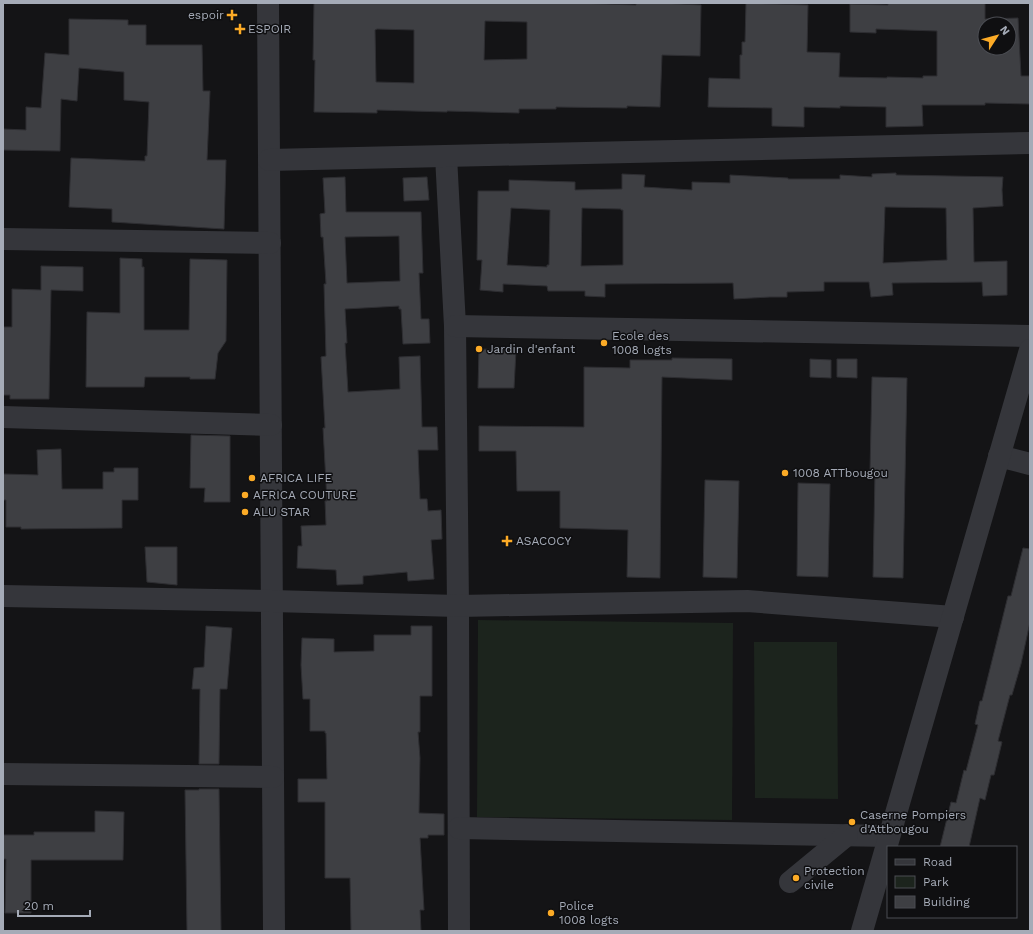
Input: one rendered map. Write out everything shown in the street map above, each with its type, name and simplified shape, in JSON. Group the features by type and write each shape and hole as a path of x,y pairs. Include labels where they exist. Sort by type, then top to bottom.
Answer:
{"street":[{"path":"268,3 274,931"},
{"path":"270,160 1030,143"},
{"path":"446,156 455,326 459,931"},
{"path":"3,239 270,243"},
{"path":"455,326 1030,336"},
{"path":"862,931 1030,350"},
{"path":"3,417 271,426"},
{"path":"999,456 1030,464"},
{"path":"3,596 458,606 748,601 953,617"},
{"path":"3,774 273,777"},
{"path":"459,828 889,836"},
{"path":"790,882 847,835"}],"green space":[{"path":"478,620 733,623 732,820 477,817"},
{"path":"754,642 837,642 838,799 755,798"}],"building":[{"path":"314,3 577,3 636,5 636,3 662,3 701,5 700,56 662,55 660,107 556,107 556,109 519,109 519,113 377,110 377,113 314,112 315,60 313,60","holes":["485,21 527,22 527,59 484,60","375,30 414,30 414,83 376,82"]},
{"path":"746,3 808,5 807,52 840,53 839,77 923,78 923,76 937,76 937,31 876,29 876,33 850,32 850,4 888,5 888,3 985,3 985,16 977,16 977,56 1017,56 1018,18 1021,76 1030,76 1030,104 985,103 985,105 922,105 923,126 886,127 886,107 804,107 804,127 772,126 772,108 708,107 709,78 740,79 740,55 742,55 742,42 745,42"},
{"path":"69,19 128,20 128,25 146,25 146,45 202,45 203,91 210,91 207,160 226,160 224,229 112,222 112,209 69,207 71,158 145,161 145,156 147,156 149,102 124,100 124,72 79,68 77,101 61,99 60,151 3,150 3,129 26,130 26,107 41,108 45,53 69,55"},
{"path":"896,173 896,175 1003,177 1003,206 973,208 974,262 1007,261 1007,295 983,296 982,282 892,283 893,295 871,297 869,282 824,282 824,291 787,292 787,297 734,299 733,283 605,284 605,297 585,296 585,291 548,291 547,286 503,284 503,292 480,290 482,260 477,260 478,191 509,191 509,180 575,182 575,190 622,189 622,174 645,175 644,187 692,190 692,182 730,183 730,175 788,179 840,179 840,175 872,177 872,174","holes":["885,207 946,208 947,260 883,263","511,208 550,210 549,265 547,265 547,267 507,265","582,208 623,210 623,265 581,266"]},
{"path":"345,177 346,212 421,212 423,273 419,273 421,319 429,319 430,343 403,344 401,309 399,309 399,306 345,309 347,343 345,343 348,392 400,389 399,357 420,356 422,427 437,427 438,450 418,450 420,499 427,499 428,511 441,510 442,539 431,540 434,579 408,581 407,572 363,576 363,584 337,585 336,570 297,568 298,546 302,546 301,526 326,525 325,501 327,501 323,428 325,428 321,357 326,356 324,284 326,284 320,214 325,213 323,178","holes":["399,236 400,281 347,283 345,237"]},
{"path":"427,177 429,200 404,201 403,178"},
{"path":"120,258 142,259 142,267 144,267 144,330 189,330 190,259 227,260 226,341 218,353 215,379 190,379 190,377 145,377 144,387 86,387 87,312 120,313"},
{"path":"41,266 83,267 83,291 51,290 49,399 10,399 10,395 3,395 3,327 12,327 12,289 41,290"},
{"path":"479,349 516,350 514,388 478,388"},
{"path":"672,358 732,359 732,380 662,377 660,578 627,577 628,530 560,528 560,491 517,491 516,451 479,451 479,426 584,427 584,367 630,368 630,360 672,360"},
{"path":"810,359 831,360 831,378 810,377"},
{"path":"837,359 857,359 857,378 837,377"},
{"path":"872,377 907,378 903,578 873,577 875,472 870,472"},
{"path":"191,435 230,436 230,502 204,502 205,488 190,488"},
{"path":"61,449 62,489 103,489 103,472 114,472 114,468 138,468 138,500 122,500 122,528 21,529 21,527 6,527 6,500 3,500 3,474 38,475 37,450"},
{"path":"705,480 739,481 737,578 703,577"},
{"path":"798,483 830,484 828,577 797,576"},
{"path":"145,547 177,547 177,585 147,582"},
{"path":"1023,548 1030,549 1030,622 1021,664 1012,695 1010,695 998,741 1002,742 994,775 991,775 985,800 980,798 969,846 940,846 951,802 956,803 964,770 966,771 978,725 975,724 980,701 982,701 1008,596 1011,596"},
{"path":"206,626 232,628 227,689 220,689 219,764 199,764 200,689 192,689 194,668 204,667"},
{"path":"411,626 432,626 432,696 420,696 420,732 418,732 420,758 419,813 444,814 444,835 428,835 428,838 420,838 424,910 420,910 421,931 351,931 350,878 325,878 325,802 298,802 298,779 327,779 326,733 325,731 310,731 310,699 303,699 301,665 302,638 334,639 334,652 374,651 374,635 411,635"},
{"path":"219,789 221,931 187,931 185,790"},
{"path":"95,811 124,812 123,860 31,860 31,913 5,913 6,859 3,859 3,835 34,835 34,832 95,832"}],"place":[{"name":"espoir","path":"232,15"},
{"name":"ESPOIR","path":"240,29"},
{"name":"Ecole des 1008 logts","path":"604,343"},
{"name":"Jardin d'enfant","path":"479,349"},
{"name":"1008 ATTbougou","path":"785,473"},
{"name":"AFRICA LIFE","path":"252,478"},
{"name":"AFRICA COUTURE","path":"245,495"},
{"name":"ALU STAR","path":"245,512"},
{"name":"ASACOCY","path":"507,541"},
{"name":"Caserne Pompiers d'Attbougou","path":"852,822"},
{"name":"Protection civile","path":"796,878"},
{"name":"Police 1008 logts","path":"551,913"}]}
